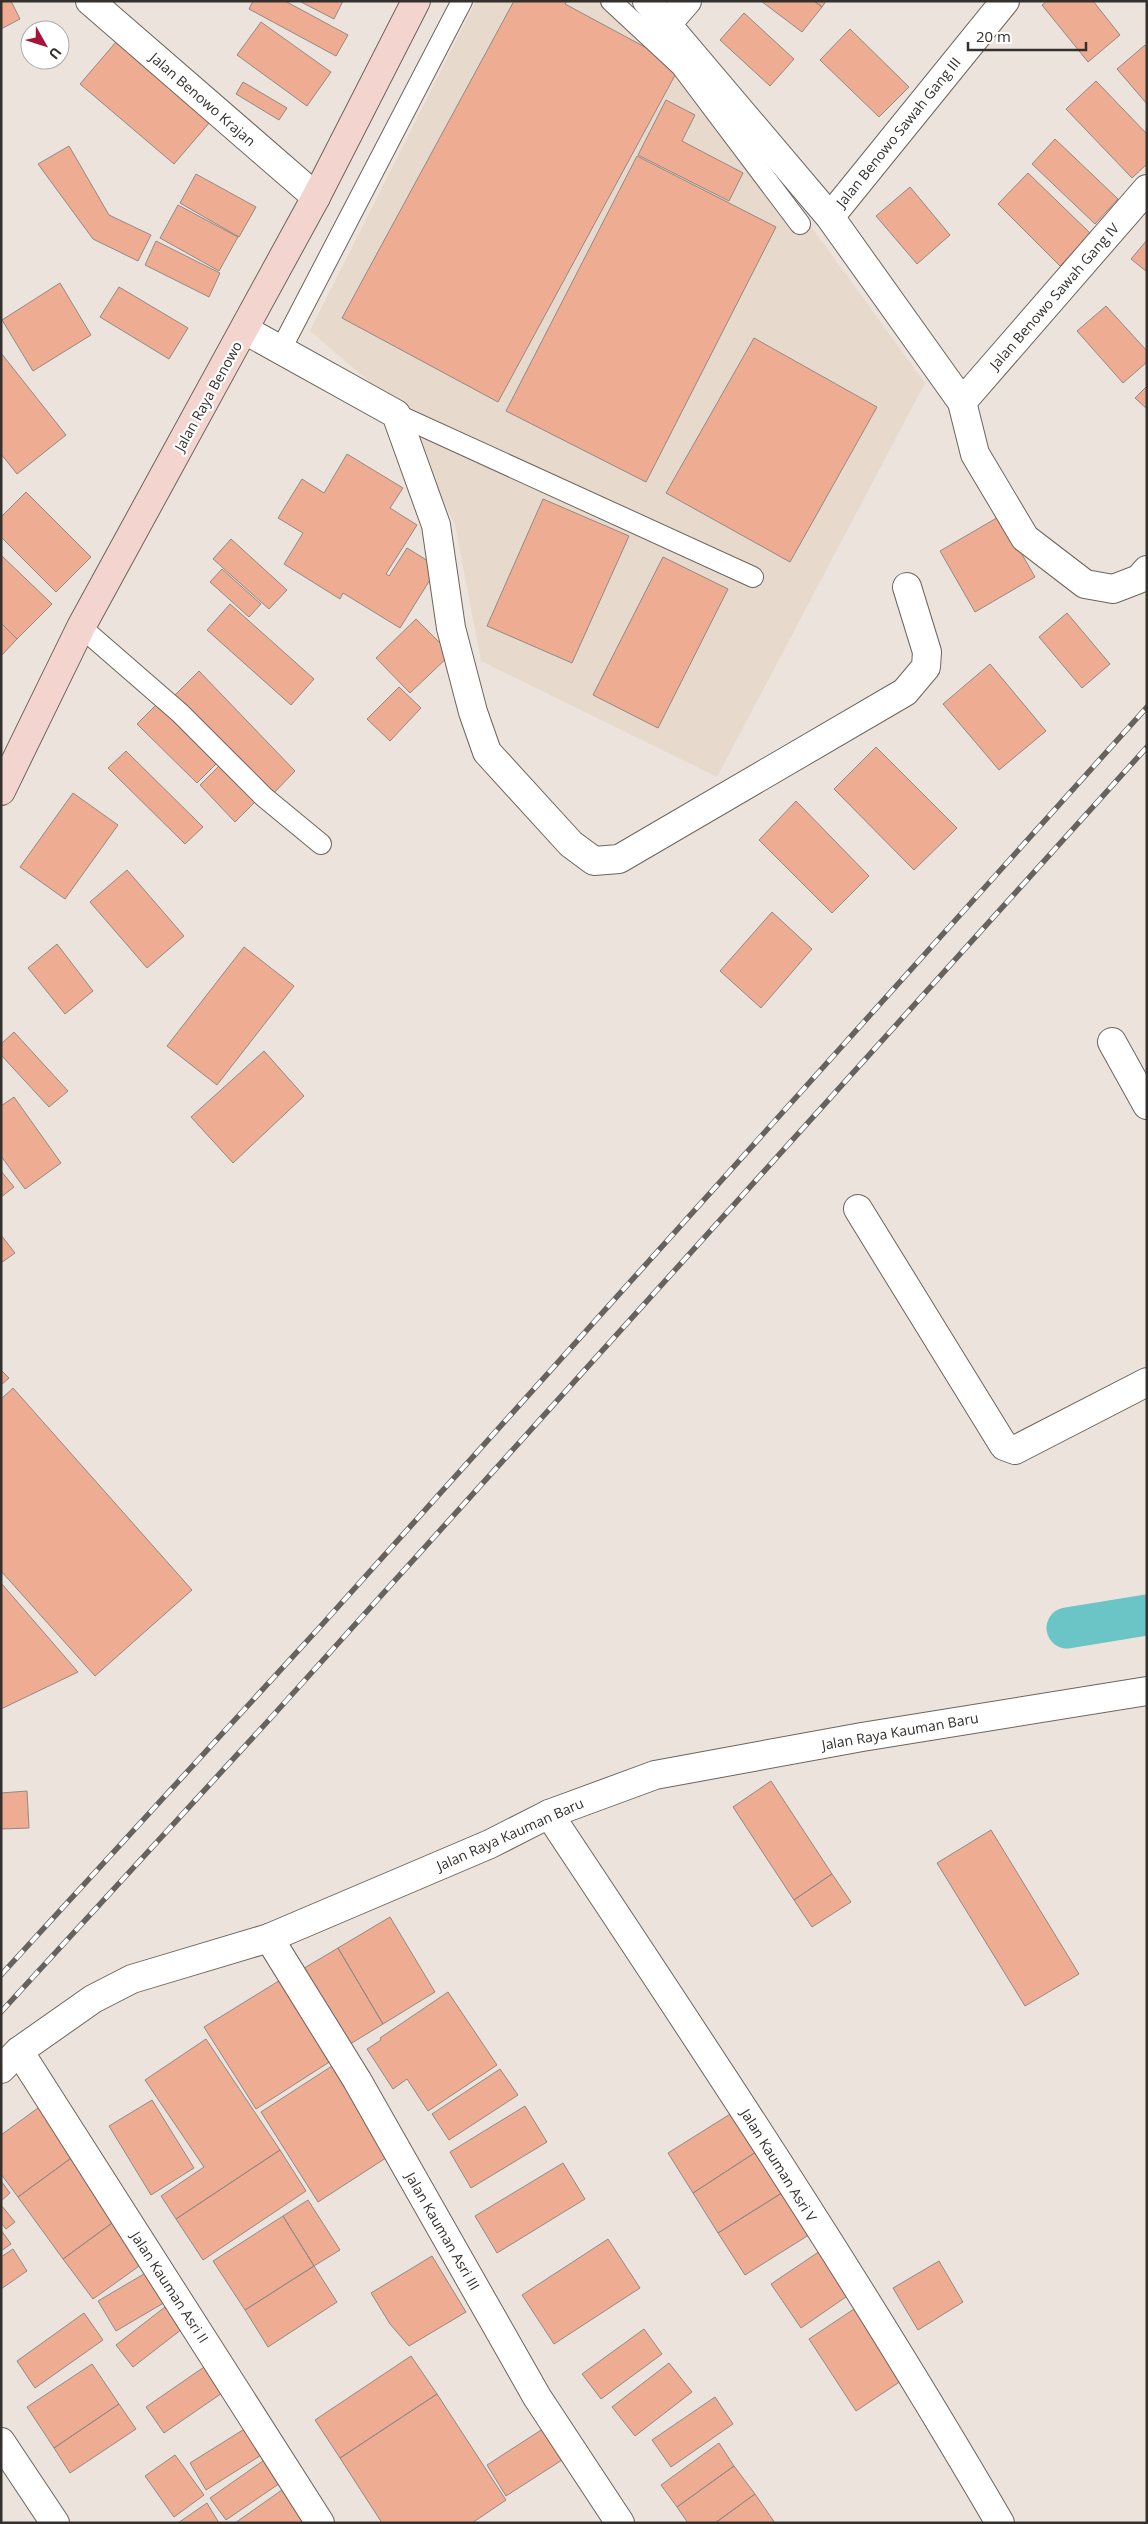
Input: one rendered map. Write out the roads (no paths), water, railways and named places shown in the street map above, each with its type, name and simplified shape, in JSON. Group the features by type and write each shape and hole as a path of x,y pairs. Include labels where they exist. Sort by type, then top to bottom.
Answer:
{"main road":[{"name":"Jalan Raya Benowo","path":"1,791 81,627 316,196 416,1"}],"street":[{"name":"Jalan Benowo Krajan","path":"90,1 316,196"},
{"path":"647,1 830,217 962,402 975,454 1025,538 1085,584 1112,589 1139,579 1147,570"},
{"path":"667,24 686,1"},
{"name":"Jalan Benowo Sawah Gang III","path":"830,217 1005,1"},
{"name":"Jalan Benowo Sawah Gang IV","path":"962,402 1147,190"},
{"path":"244,330 396,414 436,525 451,628 473,712 487,752 571,844 594,861 619,859 905,692 926,667 927,652 907,587"},
{"path":"1112,1042 1147,1105"},
{"path":"858,1209 1004,1446 1015,1450 1147,1382"},
{"name":"Jalan Raya Kauman Baru","path":"10,2060 93,1999 132,1979 269,1938 490,1844 549,1814 655,1775 862,1737 1147,1691"},
{"name":"Jalan Kauman Asri V","path":"549,1814 717,2066 943,2426 1000,2523"},
{"name":"Jalan Kauman Asri III","path":"269,1938 357,2080 538,2396 620,2523"},
{"name":"Jalan Kauman Asri II","path":"10,2060 320,2523"},
{"path":"1,2442 55,2523"}],"lane":[{"path":"280,351 462,1"},
{"path":"611,1 681,66 800,224"},
{"path":"396,414 753,577"},
{"path":"81,627 180,713 264,797 321,844"}],"waterway":[{"path":"1067,1628 1147,1615"}],"railway":[{"path":"1,1975 319,1628 1147,707"},
{"path":"1,2012 268,1721 1147,747"}]}
